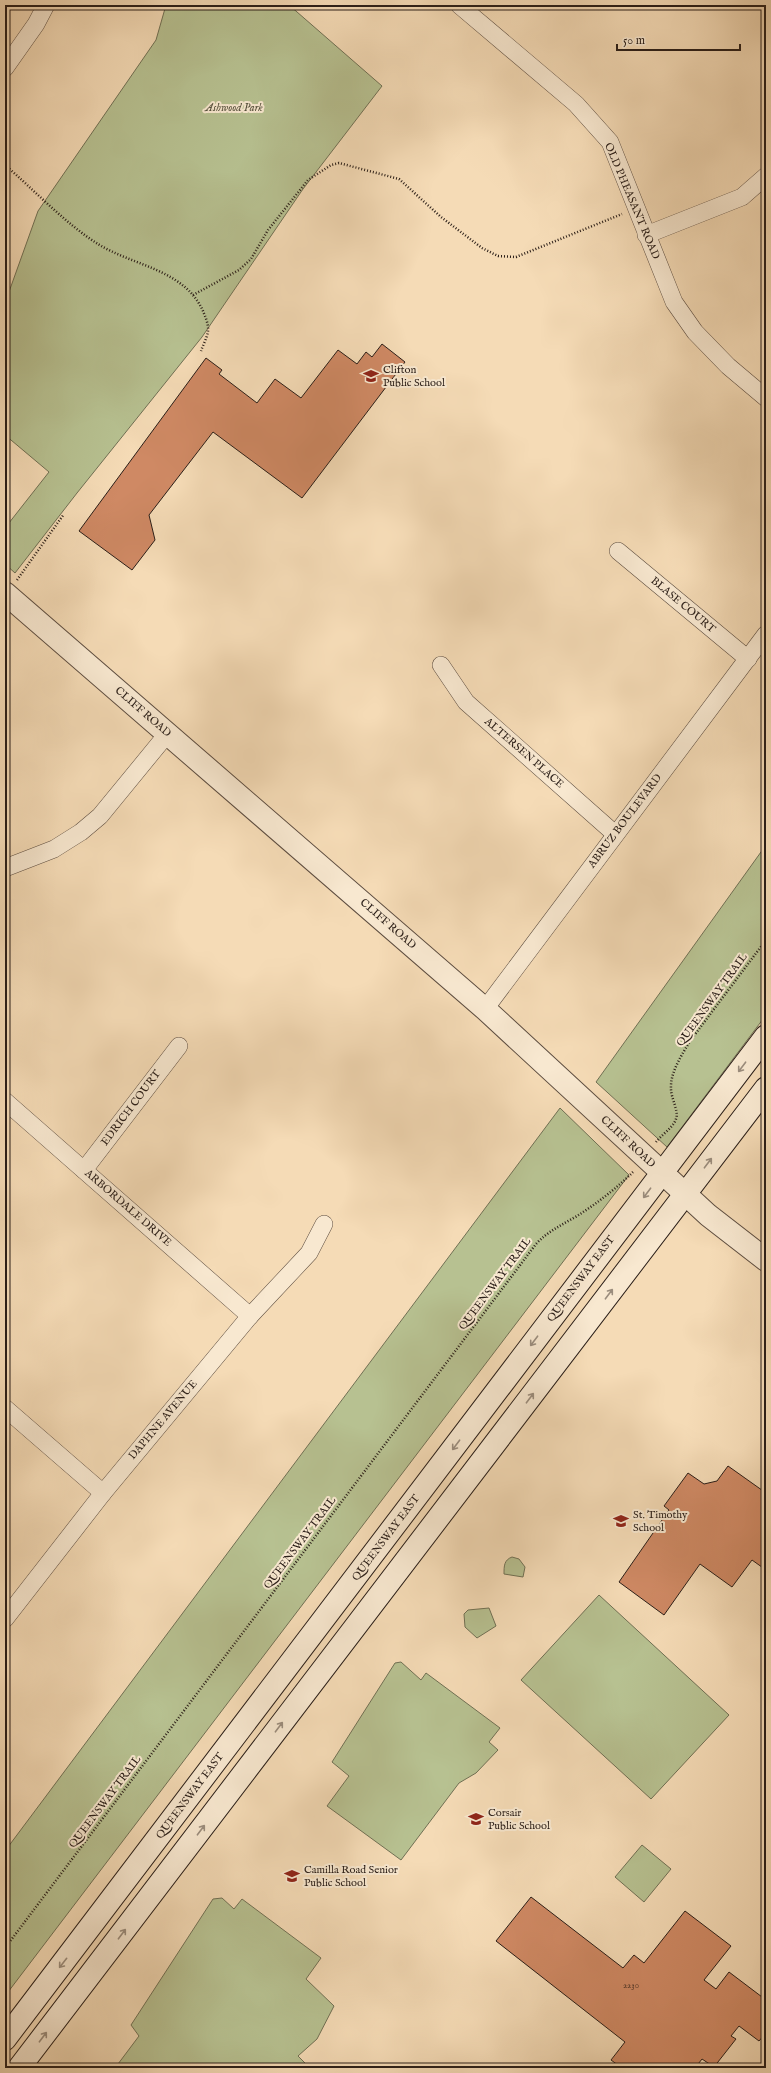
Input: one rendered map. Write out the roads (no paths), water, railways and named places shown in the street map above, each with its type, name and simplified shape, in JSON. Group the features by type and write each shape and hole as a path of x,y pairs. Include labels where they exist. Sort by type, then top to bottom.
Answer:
{"main road":[{"name":"CLIFF ROAD","path":"6,594 485,1009 685,1194 766,1260"},
{"name":"QUEENSWAY EAST","path":"5,2039 766,1036"},
{"path":"19,2068 766,1088"}],"street":[{"path":"5,68 36,24 46,5"},
{"name":"OLD PHEASANT ROAD","path":"459,5 576,104 610,142 674,302 695,332 728,366 766,398"},
{"path":"646,235 742,197 766,176"},
{"name":"BLASE COURT","path":"618,551 748,659"},
{"name":"ABRUZ BOULEVARD","path":"485,1009 766,634"},
{"name":"ALTERSEN PLACE","path":"441,665 466,702 615,834"},
{"path":"5,868 54,849 81,832 100,816 168,733"},
{"name":"EDRICH COURT","path":"84,1170 178,1046"},
{"name":"ARBORDALE DRIVE","path":"5,1101 250,1316"},
{"name":"DAPHNE AVENUE","path":"5,1619 103,1493 250,1316 308,1253 324,1224"},
{"path":"5,1408 103,1493"}],"place":[{"name":"Clifton Public School","path":"371,376"},
{"name":"St. Timothy School","path":"621,1521"},
{"name":"Corsair Public School","path":"476,1819"},
{"name":"Camilla Road Senior Public School","path":"292,1876"}],"park label":[{"name":"Ashwood Park","path":"234,108"}]}
